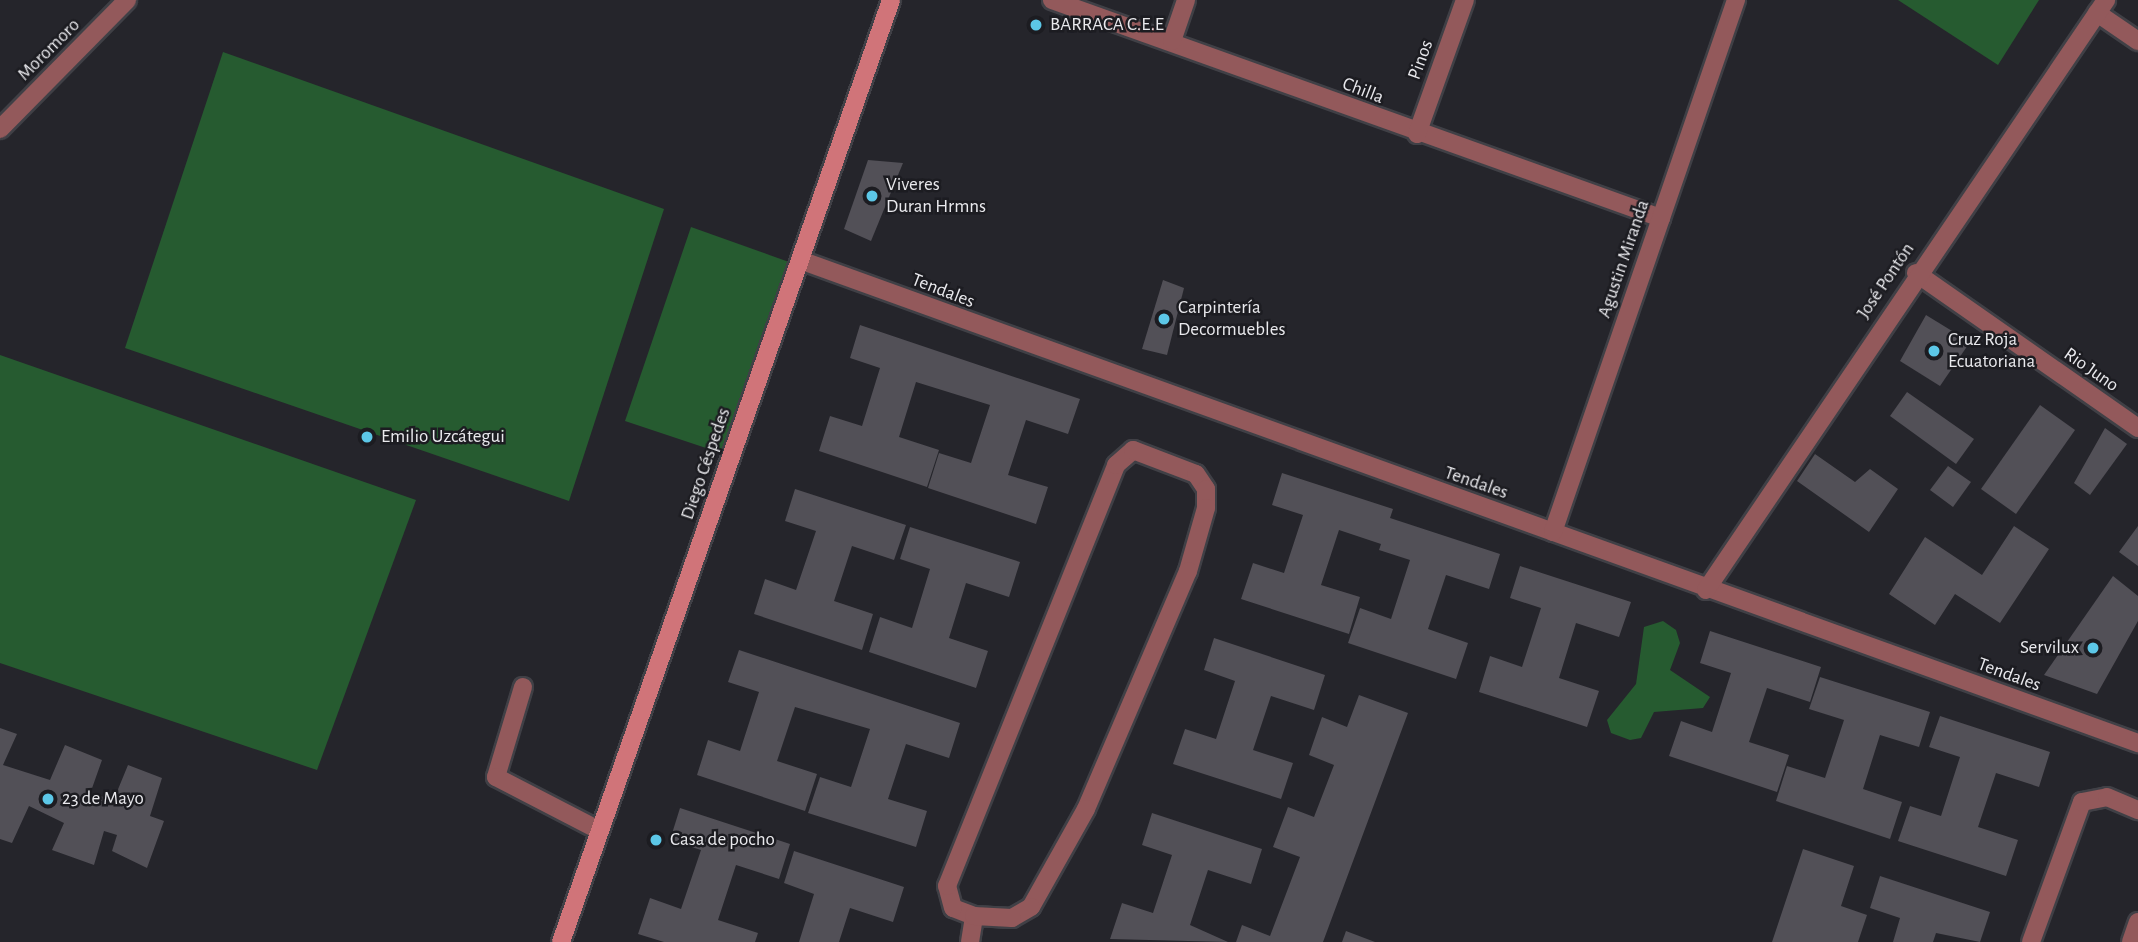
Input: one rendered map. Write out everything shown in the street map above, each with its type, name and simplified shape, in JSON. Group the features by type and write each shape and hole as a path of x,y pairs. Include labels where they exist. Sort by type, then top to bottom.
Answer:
{"street":[{"name":"Moromoro","path":"0,129 127,0"},
{"name":"Diego Céspedes","path":"561,942 891,0"},
{"name":"Chilla","path":"1052,0 1172,41 1417,134 1661,218"},
{"path":"1172,41 1186,0"},
{"name":"Pinos","path":"1417,134 1465,0"},
{"name":"Agustin Miranda","path":"1553,532 1736,0"},
{"path":"2101,6 2138,41"},
{"name":"José Pontón","path":"1706,590 1916,273 2101,6"},
{"name":"Tendales","path":"800,260 1553,532 1706,590 2138,743"},
{"name":"Rio Juno","path":"1916,273 2138,428"},
{"path":"1133,450 1196,474 1206,489 1206,508 1188,570 1086,808 1031,907 1012,918 974,916 953,908 947,886 1116,465 1133,450"},
{"path":"523,687 496,777 600,831"},
{"path":"2031,942 2082,802 2107,797 2138,810"},
{"path":"970,942 974,916"},
{"path":"2131,942 2138,922"}],"green space":[{"path":"1898,0 2039,0 1998,65"},
{"path":"223,52 664,209 569,501 125,348"},
{"path":"691,227 789,262 724,454 625,421"},
{"path":"0,355 416,500 317,770 0,663"},
{"path":"1663,621 1676,630 1680,643 1670,670 1710,697 1703,708 1654,712 1641,738 1630,740 1611,733 1607,720 1636,684 1644,627"}],"building":[{"name":"Viveres Duran Hrmns","path":"868,160 903,163 871,241 844,229"},
{"name":"Carpintería Decormuebles","path":"1163,280 1184,288 1167,355 1142,349"},
{"name":"Cruz Roja Ecuatoriana","path":"1926,315 1970,342 1940,386 1900,361"},
{"path":"860,325 1080,399 1068,434 1026,420 1008,475 1048,487 1036,524 928,488 939,453 971,463 990,405 916,382 899,437 939,450 927,487 819,451 830,416 862,426 880,368 850,358"},
{"path":"1907,392 1974,439 1956,464 1890,416"},
{"path":"2040,405 2075,430 2016,514 1981,489"},
{"path":"2105,428 2127,444 2090,495 2074,483"},
{"path":"1815,454 1855,482 1870,469 1898,489 1869,532 1797,481"},
{"path":"1948,466 1971,482 1953,507 1930,490"},
{"path":"1282,473 1393,509 1390,518 1500,554 1489,589 1446,575 1428,629 1468,643 1456,679 1348,643 1360,608 1391,619 1410,560 1379,550 1381,544 1339,530 1321,585 1360,597 1349,634 1241,599 1253,563 1284,573 1303,515 1272,505"},
{"path":"795,489 906,525 894,560 852,546 834,601 873,614 862,650 754,614 765,579 796,590 816,531 785,521"},
{"path":"2014,526 2049,549 2000,623 1955,594 1935,625 1889,594 1925,537 1982,575"},
{"path":"2138,526 2138,566 2119,552"},
{"path":"910,527 1020,562 1009,597 966,583 949,638 988,651 976,688 869,652 880,617 912,628 930,569 900,559"},
{"path":"1520,566 1631,602 1619,637 1576,623 1559,678 1599,691 1587,727 1479,692 1490,656 1522,667 1541,608 1510,598"},
{"name":"Servilux","path":"2113,576 2138,596 2138,621 2097,694 2044,675"},
{"path":"1710,631 1821,667 1810,702 1767,688 1749,742 1789,755 1777,792 1669,756 1681,721 1712,732 1731,673 1700,663"},
{"path":"1214,638 1325,675 1314,710 1271,696 1253,750 1293,763 1281,799 1173,764 1185,729 1216,739 1235,681 1204,670"},
{"path":"739,650 960,723 949,758 906,744 888,799 927,811 916,847 808,813 820,777 851,787 870,729 795,707 777,761 817,774 805,811 697,775 708,740 740,751 759,692 728,682"},
{"path":"1820,677 1930,712 1919,747 1880,735 1863,789 1902,802 1890,839 1776,801 1787,766 1825,778 1844,720 1809,709"},
{"path":"1359,695 1408,713 1323,942 1236,942 1242,925 1270,936 1300,857 1273,847 1288,807 1314,817 1334,765 1309,755 1322,717 1347,727"},
{"path":"1940,716 2050,752 2039,787 1996,773 1978,827 2018,840 2006,876 1898,841 1910,806 1941,816 1960,757 1929,747"},
{"path":"0,728 17,734 3,765 50,780 65,745 102,760 90,794 114,799 128,765 162,778 150,816 164,821 147,868 112,851 117,835 104,831 94,865 52,850 64,823 29,806 12,843 0,839"},
{"path":"680,808 790,844 779,879 736,865 718,920 758,933 755,942 664,942 638,934 650,898 681,909 701,850 670,840"},
{"path":"1152,813 1262,849 1251,884 1208,870 1190,925 1228,942 1110,939 1122,903 1153,913 1172,855 1142,845"},
{"path":"1803,849 1854,866 1841,906 1867,915 1858,942 1772,942"},
{"path":"794,851 904,887 893,922 850,908 839,942 799,942 814,894 784,883"},
{"path":"1880,876 1990,912 1980,942 1936,933 1933,942 1893,942 1900,918 1870,908"},
{"path":"1346,931 1375,942 1342,942"}],"place":[{"name":"BARRACA C.E.E","path":"1036,25"},
{"name":"Viveres Duran Hrmns","path":"872,196"},
{"name":"Carpintería Decormuebles","path":"1164,319"},
{"name":"Cruz Roja Ecuatoriana","path":"1934,351"},
{"name":"Emilio Uzcátegui","path":"367,437"},
{"name":"Servilux","path":"2093,648"},
{"name":"23 de Mayo","path":"48,799"},
{"name":"Casa de pocho","path":"656,840"}]}
